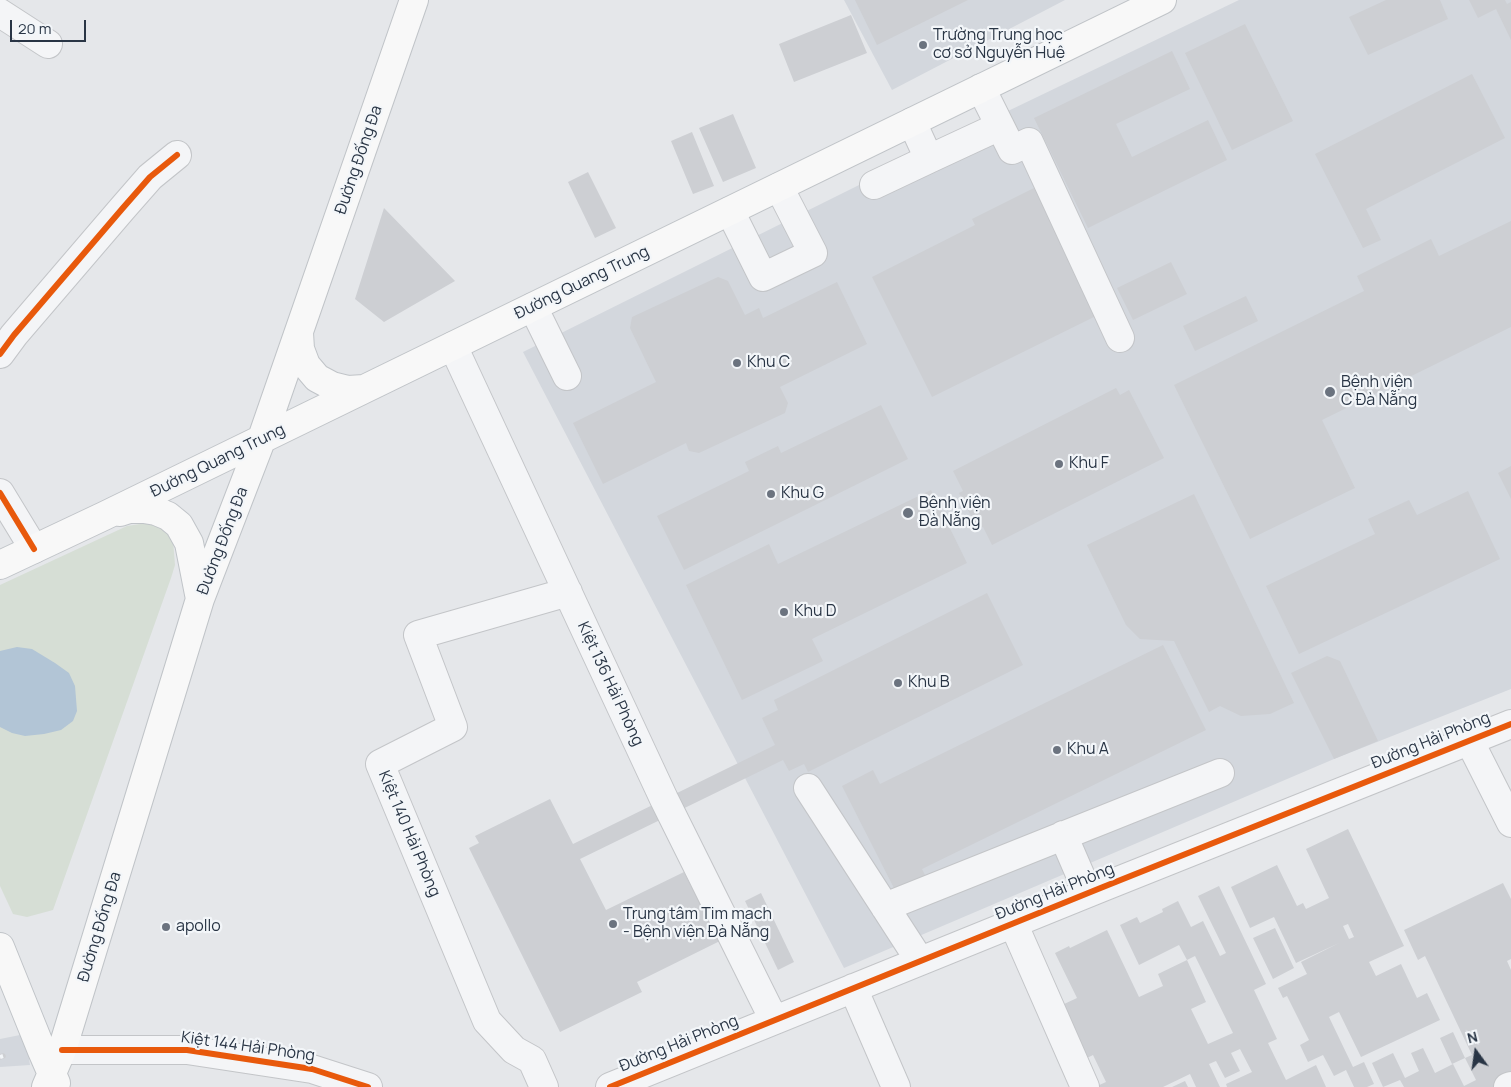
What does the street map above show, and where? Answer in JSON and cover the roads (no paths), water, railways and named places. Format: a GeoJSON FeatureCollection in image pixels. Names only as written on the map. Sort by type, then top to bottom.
{"type":"FeatureCollection","features":[{"type":"Feature","properties":{"kind":"main road","name":"Đường Đống Đa"},"geometry":{"type":"LineString","coordinates":[[52,1083],[200,599],[262,438],[414,0]]}},
{"type":"Feature","properties":{"kind":"main road","name":"Đường Quang Trung"},"geometry":{"type":"LineString","coordinates":[[0,564],[104,516],[1162,0]]}},
{"type":"Feature","properties":{"kind":"main road"},"geometry":{"type":"LineString","coordinates":[[299,333],[300,349],[306,365],[317,378],[332,386],[348,390],[364,389]]}},
{"type":"Feature","properties":{"kind":"main road"},"geometry":{"type":"LineString","coordinates":[[104,516],[129,509],[144,509],[168,516],[179,525],[189,543],[200,599]]}},
{"type":"Feature","properties":{"kind":"main road"},"geometry":{"type":"LineString","coordinates":[[0,947],[52,1083]]}},
{"type":"Feature","properties":{"kind":"street"},"geometry":{"type":"LineString","coordinates":[[0,12],[48,44]]}},
{"type":"Feature","properties":{"kind":"street"},"geometry":{"type":"LineString","coordinates":[[981,88],[1012,150],[1029,142],[1120,338]]}},
{"type":"Feature","properties":{"kind":"street"},"geometry":{"type":"LineString","coordinates":[[912,122],[929,159]]}},
{"type":"Feature","properties":{"kind":"street"},"geometry":{"type":"LineString","coordinates":[[874,185],[1000,126]]}},
{"type":"Feature","properties":{"kind":"street"},"geometry":{"type":"LineString","coordinates":[[0,354],[14,335],[122,209],[150,178],[177,155]]}},
{"type":"Feature","properties":{"kind":"street"},"geometry":{"type":"LineString","coordinates":[[730,211],[764,277],[813,253],[779,187]]}},
{"type":"Feature","properties":{"kind":"street"},"geometry":{"type":"LineString","coordinates":[[533,307],[567,376]]}},
{"type":"Feature","properties":{"kind":"street","name":"Kiệt 136 Hải Phòng"},"geometry":{"type":"LineString","coordinates":[[453,346],[664,799],[774,1020]]}},
{"type":"Feature","properties":{"kind":"street"},"geometry":{"type":"LineString","coordinates":[[0,493],[34,548]]}},
{"type":"Feature","properties":{"kind":"street","name":"Kiệt 140 Hải Phòng"},"geometry":{"type":"LineString","coordinates":[[544,1087],[532,1060],[514,1050],[487,1020],[380,764],[453,727],[418,635],[568,592]]}},
{"type":"Feature","properties":{"kind":"street","name":"Đường Hải Phòng"},"geometry":{"type":"LineString","coordinates":[[610,1087],[1013,923],[1511,724]]}},
{"type":"Feature","properties":{"kind":"street"},"geometry":{"type":"LineString","coordinates":[[1469,740],[1511,823]]}},
{"type":"Feature","properties":{"kind":"street"},"geometry":{"type":"LineString","coordinates":[[885,907],[1220,772]]}},
{"type":"Feature","properties":{"kind":"street"},"geometry":{"type":"LineString","coordinates":[[808,788],[920,961]]}},
{"type":"Feature","properties":{"kind":"street"},"geometry":{"type":"LineString","coordinates":[[1064,835],[1088,893]]}},
{"type":"Feature","properties":{"kind":"street","name":"Đường Hải Phòng"},"geometry":{"type":"LineString","coordinates":[[1013,923],[1085,1087]]}},
{"type":"Feature","properties":{"kind":"street"},"geometry":{"type":"LineString","coordinates":[[853,988],[896,1087]]}},
{"type":"Feature","properties":{"kind":"street","name":"Kiệt 144 Hải Phòng"},"geometry":{"type":"LineString","coordinates":[[62,1050],[187,1050],[312,1069],[368,1087]]}},
{"type":"Feature","properties":{"kind":"water"},"geometry":{"type":"Polygon","coordinates":[[[17,647],[32,649],[69,673],[75,686],[77,711],[73,721],[61,730],[25,736],[12,733],[0,727],[0,651],[17,647]]]}},
{"type":"Feature","properties":{"kind":"place","name":"Trường Trung học cơ sở Nguyễn Huệ"},"geometry":{"type":"Point","coordinates":[923,45]}},
{"type":"Feature","properties":{"kind":"place","name":"Khu C"},"geometry":{"type":"Point","coordinates":[737,363]}},
{"type":"Feature","properties":{"kind":"place","name":"Bệnh viện C Đà Nẵng"},"geometry":{"type":"Point","coordinates":[1330,392]}},
{"type":"Feature","properties":{"kind":"place","name":"Khu F"},"geometry":{"type":"Point","coordinates":[1059,464]}},
{"type":"Feature","properties":{"kind":"place","name":"Khu G"},"geometry":{"type":"Point","coordinates":[771,494]}},
{"type":"Feature","properties":{"kind":"place","name":"Bệnh viện Đà Nẵng"},"geometry":{"type":"Point","coordinates":[908,513]}},
{"type":"Feature","properties":{"kind":"place","name":"Khu D"},"geometry":{"type":"Point","coordinates":[784,612]}},
{"type":"Feature","properties":{"kind":"place","name":"Khu B"},"geometry":{"type":"Point","coordinates":[898,683]}},
{"type":"Feature","properties":{"kind":"place","name":"Khu A"},"geometry":{"type":"Point","coordinates":[1057,750]}},
{"type":"Feature","properties":{"kind":"place","name":"Trung tâm Tim mạch - Bệnh viện Đà Nẵng"},"geometry":{"type":"Point","coordinates":[613,924]}},
{"type":"Feature","properties":{"kind":"place","name":"apollo"},"geometry":{"type":"Point","coordinates":[166,927]}}]}
